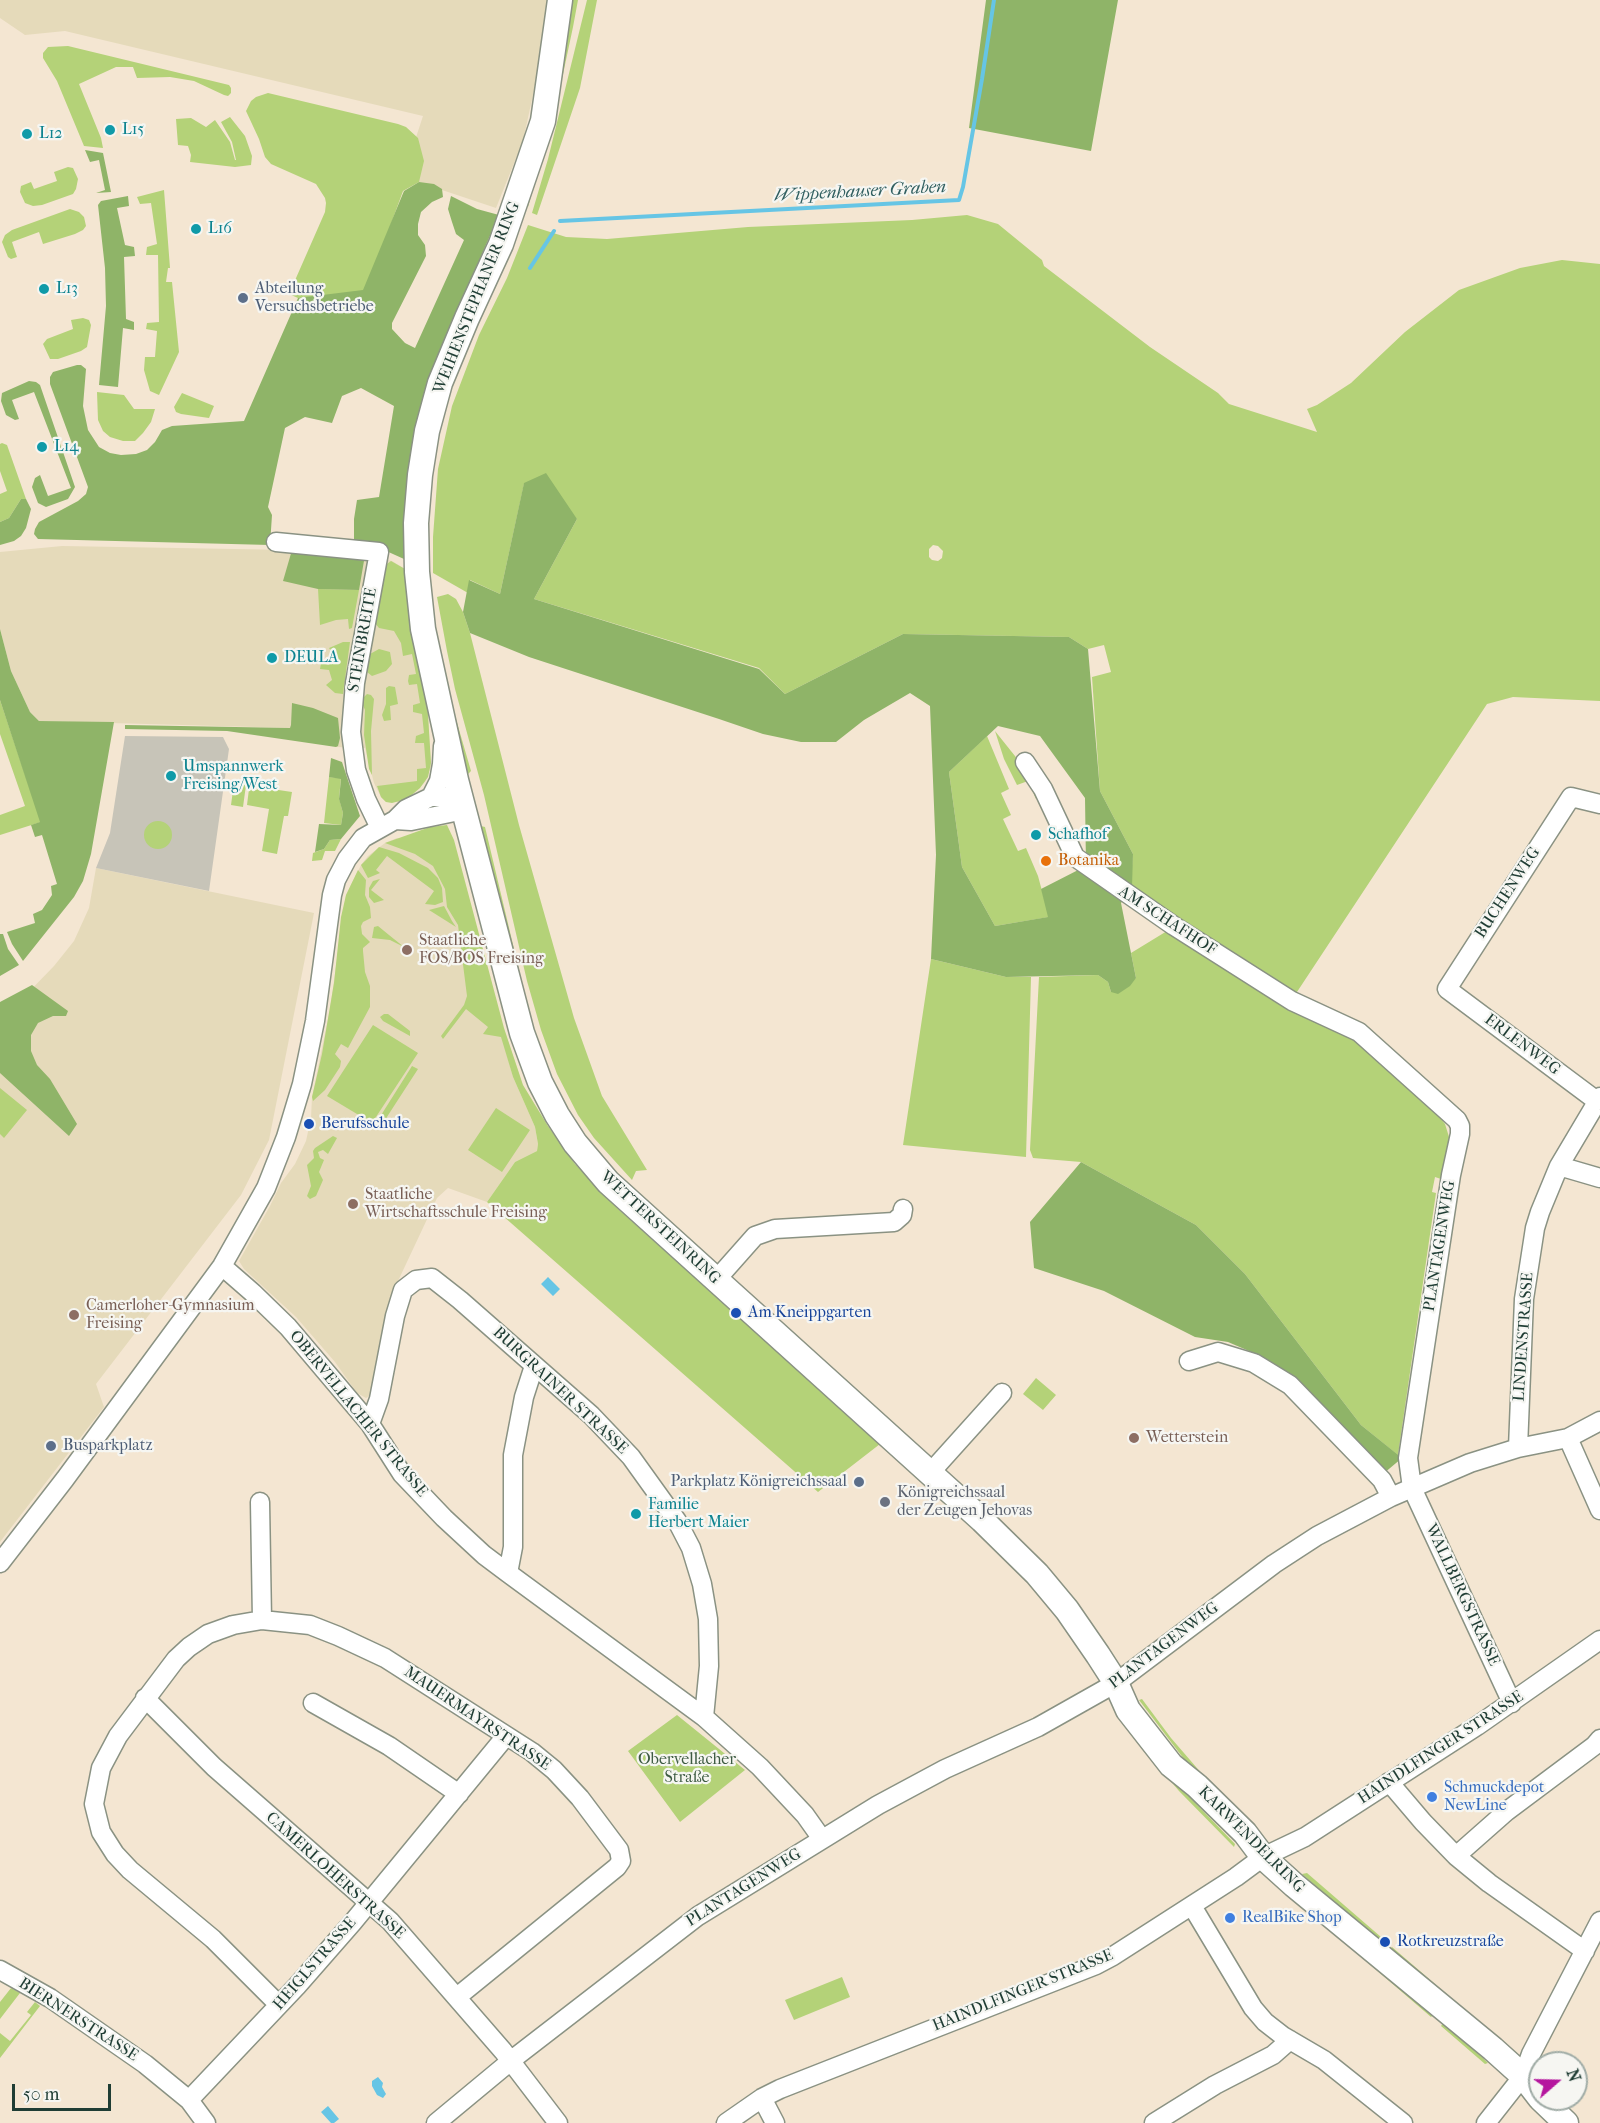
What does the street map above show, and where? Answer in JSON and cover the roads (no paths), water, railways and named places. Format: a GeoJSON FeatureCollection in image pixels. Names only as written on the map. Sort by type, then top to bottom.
{"type":"FeatureCollection","features":[{"type":"Feature","properties":{"kind":"main road","name":"WEIHENSTEPHANER RING"},"geometry":{"type":"LineString","coordinates":[[462,803],[423,629],[417,572],[416,516],[423,457],[440,383],[501,244],[543,121],[560,0]]}},
{"type":"Feature","properties":{"kind":"main road","name":"WETTERSTEINRING"},"geometry":{"type":"LineString","coordinates":[[462,803],[522,1033],[540,1082],[574,1143],[608,1182],[1012,1548],[1067,1610],[1116,1683]]}},
{"type":"Feature","properties":{"kind":"main road","name":"KARWENDELRING"},"geometry":{"type":"LineString","coordinates":[[1116,1683],[1128,1710],[1171,1765],[1197,1786],[1245,1833],[1263,1857],[1493,2049],[1528,2082]]}},
{"type":"Feature","properties":{"kind":"main road","name":"KARWENDELRING"},"geometry":{"type":"LineString","coordinates":[[1554,2111],[1566,2123]]}},
{"type":"Feature","properties":{"kind":"street","name":"STEINBREITE"},"geometry":{"type":"LineString","coordinates":[[276,542],[379,552],[355,683],[351,732],[356,770],[366,799],[387,824]]}},
{"type":"Feature","properties":{"kind":"street"},"geometry":{"type":"LineString","coordinates":[[431,797],[439,781],[442,764],[443,720]]}},
{"type":"Feature","properties":{"kind":"street","name":"AM SCHAFHOF"},"geometry":{"type":"LineString","coordinates":[[1025,762],[1043,789],[1075,857],[1174,926],[1292,1001]]}},
{"type":"Feature","properties":{"kind":"street"},"geometry":{"type":"LineString","coordinates":[[0,1563],[222,1266],[266,1188],[295,1111],[315,1021],[332,894],[336,880],[347,859],[358,843],[406,809],[431,797],[462,803]]}},
{"type":"Feature","properties":{"kind":"street","name":"BUCHENWEG"},"geometry":{"type":"LineString","coordinates":[[1447,989],[1571,797],[1600,804]]}},
{"type":"Feature","properties":{"kind":"street"},"geometry":{"type":"LineString","coordinates":[[387,824],[411,821],[462,803]]}},
{"type":"Feature","properties":{"kind":"street","name":"ERLENWEG"},"geometry":{"type":"LineString","coordinates":[[1447,989],[1599,1099]]}},
{"type":"Feature","properties":{"kind":"street","name":"PLANTAGENWEG"},"geometry":{"type":"LineString","coordinates":[[436,2123],[510,2061],[698,1916],[878,1805],[936,1774],[1038,1727],[1116,1683],[1274,1564],[1317,1536],[1412,1488],[1408,1458],[1460,1126],[1447,1109],[1359,1032],[1292,1001]]}},
{"type":"Feature","properties":{"kind":"street","name":"LINDENSTRASSE"},"geometry":{"type":"LineString","coordinates":[[1518,1448],[1524,1299],[1540,1212],[1559,1166],[1599,1099]]}},
{"type":"Feature","properties":{"kind":"street"},"geometry":{"type":"LineString","coordinates":[[1559,1166],[1600,1178]]}},
{"type":"Feature","properties":{"kind":"street"},"geometry":{"type":"LineString","coordinates":[[716,1280],[755,1236],[775,1230],[894,1222],[902,1215],[903,1209]]}},
{"type":"Feature","properties":{"kind":"street","name":"OBERVELLACHER STRASSE"},"geometry":{"type":"LineString","coordinates":[[222,1266],[288,1327],[370,1424],[402,1474],[444,1518],[484,1555],[704,1717],[760,1767],[805,1815],[822,1839]]}},
{"type":"Feature","properties":{"kind":"street","name":"BURGRAINER STRASSE"},"geometry":{"type":"LineString","coordinates":[[370,1424],[379,1399],[395,1316],[403,1290],[416,1280],[432,1278],[448,1288],[591,1415],[631,1456],[677,1521],[691,1548],[702,1584],[709,1639],[704,1717]]}},
{"type":"Feature","properties":{"kind":"street"},"geometry":{"type":"LineString","coordinates":[[1189,1361],[1218,1352],[1254,1363],[1290,1385],[1382,1480],[1391,1497]]}},
{"type":"Feature","properties":{"kind":"street"},"geometry":{"type":"LineString","coordinates":[[508,1573],[513,1547],[513,1455],[524,1397],[534,1366]]}},
{"type":"Feature","properties":{"kind":"street"},"geometry":{"type":"LineString","coordinates":[[930,1473],[1002,1393]]}},
{"type":"Feature","properties":{"kind":"street"},"geometry":{"type":"LineString","coordinates":[[1412,1488],[1470,1463],[1518,1448],[1568,1438],[1600,1421]]}},
{"type":"Feature","properties":{"kind":"street"},"geometry":{"type":"LineString","coordinates":[[1568,1438],[1600,1510]]}},
{"type":"Feature","properties":{"kind":"street","name":"WALLBERGSTRASSE"},"geometry":{"type":"LineString","coordinates":[[1412,1488],[1512,1703]]}},
{"type":"Feature","properties":{"kind":"street"},"geometry":{"type":"LineString","coordinates":[[260,1502],[262,1620]]}},
{"type":"Feature","properties":{"kind":"street","name":"MAUERMAYRSTRASSE"},"geometry":{"type":"LineString","coordinates":[[279,2005],[213,1939],[130,1870],[115,1854],[101,1832],[94,1804],[101,1768],[118,1736],[172,1664],[198,1640],[222,1628],[262,1620],[310,1625],[385,1658],[532,1752],[568,1785],[619,1850],[621,1861],[617,1867],[457,1997]]}},
{"type":"Feature","properties":{"kind":"street","name":"HAINDLFINGER STRASSE"},"geometry":{"type":"LineString","coordinates":[[726,2123],[762,2098],[793,2084],[1096,1965],[1192,1906],[1263,1857],[1305,1837],[1512,1703],[1600,1640]]}},
{"type":"Feature","properties":{"kind":"street","name":"CAMERLOHERSTRASSE"},"geometry":{"type":"LineString","coordinates":[[145,1698],[222,1775],[390,1921],[457,1997],[558,2123]]}},
{"type":"Feature","properties":{"kind":"street"},"geometry":{"type":"LineString","coordinates":[[313,1703],[388,1746],[459,1794]]}},
{"type":"Feature","properties":{"kind":"street","name":"HEIGLSTRASSE"},"geometry":{"type":"LineString","coordinates":[[189,2100],[260,2028],[297,1986],[506,1736]]}},
{"type":"Feature","properties":{"kind":"street"},"geometry":{"type":"LineString","coordinates":[[1456,1856],[1508,1811],[1594,1746],[1600,1739]]}},
{"type":"Feature","properties":{"kind":"street"},"geometry":{"type":"LineString","coordinates":[[1389,1782],[1456,1856],[1489,1883],[1585,1951]]}},
{"type":"Feature","properties":{"kind":"street"},"geometry":{"type":"LineString","coordinates":[[1192,1906],[1253,2008],[1270,2026],[1324,2060],[1403,2123]]}},
{"type":"Feature","properties":{"kind":"street"},"geometry":{"type":"LineString","coordinates":[[1486,2123],[1523,2076],[1531,2054],[1600,1921]]}},
{"type":"Feature","properties":{"kind":"street","name":"BIERNERSTRASSE"},"geometry":{"type":"LineString","coordinates":[[0,1970],[50,1998],[146,2064],[189,2100],[206,2123]]}},
{"type":"Feature","properties":{"kind":"street"},"geometry":{"type":"LineString","coordinates":[[1154,2123],[1215,2085],[1273,2055],[1290,2040]]}},
{"type":"Feature","properties":{"kind":"street"},"geometry":{"type":"LineString","coordinates":[[762,2098],[775,2123]]}},
{"type":"Feature","properties":{"kind":"water"},"geometry":{"type":"Polygon","coordinates":[[[548,1277],[560,1289],[553,1296],[541,1284],[548,1277]]]}},
{"type":"Feature","properties":{"kind":"water"},"geometry":{"type":"Polygon","coordinates":[[[378,2077],[383,2083],[382,2087],[386,2094],[383,2098],[377,2095],[372,2086],[372,2081],[378,2077]]]}},
{"type":"Feature","properties":{"kind":"water"},"geometry":{"type":"Polygon","coordinates":[[[328,2106],[339,2119],[334,2123],[331,2123],[321,2112],[328,2106]]]}},
{"type":"Feature","properties":{"kind":"waterway","name":"Wippenhauser Graben"},"geometry":{"type":"LineString","coordinates":[[560,221],[959,200],[994,0]]}},
{"type":"Feature","properties":{"kind":"waterway","name":"Wippenhauser Graben"},"geometry":{"type":"LineString","coordinates":[[530,268],[554,231]]}},
{"type":"Feature","properties":{"kind":"place","name":"L15"},"geometry":{"type":"Point","coordinates":[110,130]}},
{"type":"Feature","properties":{"kind":"place","name":"L12"},"geometry":{"type":"Point","coordinates":[27,134]}},
{"type":"Feature","properties":{"kind":"place","name":"L16"},"geometry":{"type":"Point","coordinates":[196,229]}},
{"type":"Feature","properties":{"kind":"place","name":"L13"},"geometry":{"type":"Point","coordinates":[44,289]}},
{"type":"Feature","properties":{"kind":"place","name":"Abteilung Versuchsbetriebe"},"geometry":{"type":"Point","coordinates":[243,298]}},
{"type":"Feature","properties":{"kind":"place","name":"L14"},"geometry":{"type":"Point","coordinates":[42,447]}},
{"type":"Feature","properties":{"kind":"place","name":"DEULA"},"geometry":{"type":"Point","coordinates":[272,658]}},
{"type":"Feature","properties":{"kind":"place","name":"Umspannwerk Freising/West"},"geometry":{"type":"Point","coordinates":[171,776]}},
{"type":"Feature","properties":{"kind":"place","name":"Schafhof"},"geometry":{"type":"Point","coordinates":[1036,835]}},
{"type":"Feature","properties":{"kind":"place","name":"Botanika"},"geometry":{"type":"Point","coordinates":[1046,861]}},
{"type":"Feature","properties":{"kind":"place","name":"Staatliche FOS/BOS Freising"},"geometry":{"type":"Point","coordinates":[407,950]}},
{"type":"Feature","properties":{"kind":"place","name":"Berufsschule"},"geometry":{"type":"Point","coordinates":[309,1124]}},
{"type":"Feature","properties":{"kind":"place","name":"Staatliche Wirtschaftsschule Freising"},"geometry":{"type":"Point","coordinates":[353,1204]}},
{"type":"Feature","properties":{"kind":"place","name":"Am Kneippgarten"},"geometry":{"type":"Point","coordinates":[736,1313]}},
{"type":"Feature","properties":{"kind":"place","name":"Camerloher-Gymnasium Freising"},"geometry":{"type":"Point","coordinates":[74,1315]}},
{"type":"Feature","properties":{"kind":"place","name":"Wetterstein"},"geometry":{"type":"Point","coordinates":[1134,1438]}},
{"type":"Feature","properties":{"kind":"place","name":"Busparkplatz"},"geometry":{"type":"Point","coordinates":[51,1446]}},
{"type":"Feature","properties":{"kind":"place","name":"Parkplatz Königreichssaal"},"geometry":{"type":"Point","coordinates":[859,1482]}},
{"type":"Feature","properties":{"kind":"place","name":"Königreichssaal der Zeugen Jehovas"},"geometry":{"type":"Point","coordinates":[885,1502]}},
{"type":"Feature","properties":{"kind":"place","name":"Familie Herbert Maier"},"geometry":{"type":"Point","coordinates":[636,1514]}},
{"type":"Feature","properties":{"kind":"place","name":"Schmuckdepot NewLine"},"geometry":{"type":"Point","coordinates":[1432,1797]}},
{"type":"Feature","properties":{"kind":"place","name":"RealBike Shop"},"geometry":{"type":"Point","coordinates":[1230,1918]}},
{"type":"Feature","properties":{"kind":"place","name":"Rotkreuzstraße"},"geometry":{"type":"Point","coordinates":[1385,1942]}},
{"type":"Feature","properties":{"kind":"park label","name":"Obervellacher Straße"},"geometry":{"type":"Point","coordinates":[687,1769]}}]}
